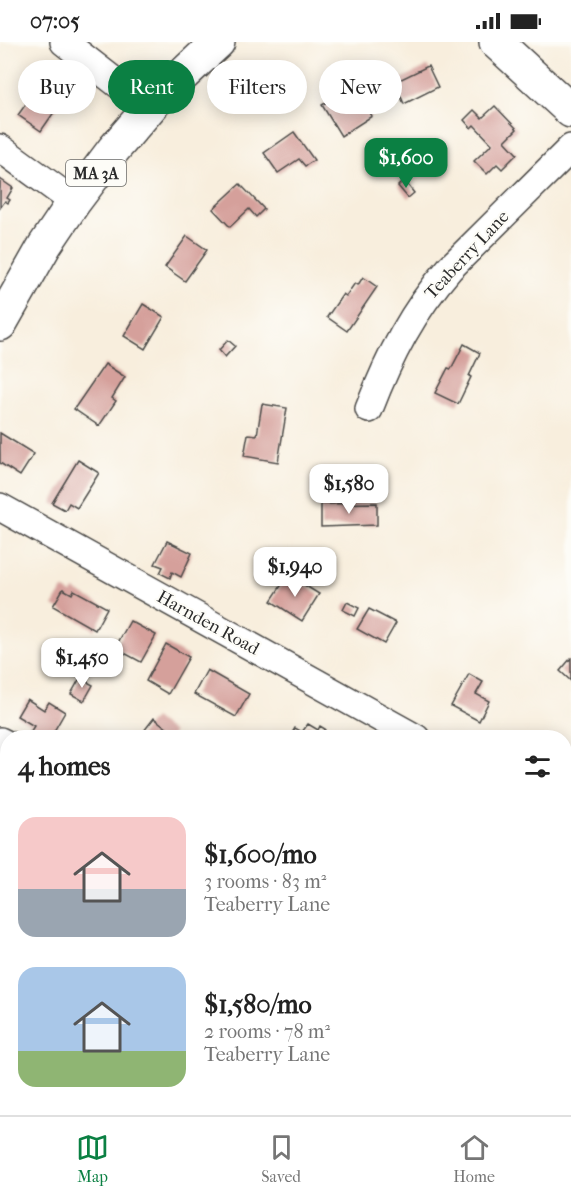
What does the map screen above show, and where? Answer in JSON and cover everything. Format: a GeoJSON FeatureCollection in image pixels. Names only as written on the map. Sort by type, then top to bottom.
{"type":"FeatureCollection","features":[{"type":"Feature","properties":{"kind":"main road"},"geometry":{"type":"LineString","coordinates":[[496,42],[571,111]]}},
{"type":"Feature","properties":{"kind":"main road","name":"MA 3A"},"geometry":{"type":"LineString","coordinates":[[192,60],[204,47]]}},
{"type":"Feature","properties":{"kind":"main road","name":"MA 3A"},"geometry":{"type":"LineString","coordinates":[[0,324],[45,244],[114,148],[144,114]]}},
{"type":"Feature","properties":{"kind":"street"},"geometry":{"type":"LineString","coordinates":[[64,42],[108,76]]}},
{"type":"Feature","properties":{"kind":"street"},"geometry":{"type":"LineString","coordinates":[[0,148],[74,202]]}},
{"type":"Feature","properties":{"kind":"street","name":"Teaberry Lane"},"geometry":{"type":"LineString","coordinates":[[369,409],[382,373],[396,346],[433,288],[450,268],[571,148]]}},
{"type":"Feature","properties":{"kind":"street","name":"Harnden Road"},"geometry":{"type":"LineString","coordinates":[[0,507],[402,730]]}},
{"type":"Feature","properties":{"kind":"building"},"geometry":{"type":"Polygon","coordinates":[[[428,66],[438,87],[404,104],[402,79],[428,66]]]}},
{"type":"Feature","properties":{"kind":"building"},"geometry":{"type":"Polygon","coordinates":[[[495,106],[517,129],[505,141],[517,154],[502,169],[497,164],[487,174],[474,161],[492,144],[474,125],[471,128],[464,120],[474,110],[482,118],[495,106]]]}},
{"type":"Feature","properties":{"kind":"building"},"geometry":{"type":"Polygon","coordinates":[[[19,114],[53,114],[41,131],[19,114]]]}},
{"type":"Feature","properties":{"kind":"building"},"geometry":{"type":"Polygon","coordinates":[[[328,114],[371,114],[372,116],[341,136],[328,114]]]}},
{"type":"Feature","properties":{"kind":"building"},"geometry":{"type":"Polygon","coordinates":[[[294,132],[314,160],[305,166],[299,159],[278,173],[264,153],[294,132]]]}},
{"type":"Feature","properties":{"kind":"building"},"geometry":{"type":"Polygon","coordinates":[[[0,179],[13,188],[7,198],[10,200],[8,203],[5,201],[0,208],[0,179]]]}},
{"type":"Feature","properties":{"kind":"building"},"geometry":{"type":"Polygon","coordinates":[[[404,180],[414,193],[408,198],[398,186],[404,180]]]}},
{"type":"Feature","properties":{"kind":"building"},"geometry":{"type":"Polygon","coordinates":[[[240,184],[264,209],[256,217],[249,209],[230,227],[213,209],[240,184]]]}},
{"type":"Feature","properties":{"kind":"building"},"geometry":{"type":"Polygon","coordinates":[[[187,236],[207,250],[185,281],[165,267],[187,236]]]}},
{"type":"Feature","properties":{"kind":"building"},"geometry":{"type":"Polygon","coordinates":[[[363,277],[377,287],[347,331],[327,317],[343,294],[346,296],[355,283],[358,285],[363,277]]]}},
{"type":"Feature","properties":{"kind":"building"},"geometry":{"type":"Polygon","coordinates":[[[143,304],[164,317],[145,349],[124,336],[143,304]]]}},
{"type":"Feature","properties":{"kind":"building"},"geometry":{"type":"Polygon","coordinates":[[[228,340],[235,346],[225,357],[219,350],[228,340]]]}},
{"type":"Feature","properties":{"kind":"building"},"geometry":{"type":"Polygon","coordinates":[[[464,344],[480,353],[458,404],[435,393],[464,344]]]}},
{"type":"Feature","properties":{"kind":"building"},"geometry":{"type":"Polygon","coordinates":[[[105,364],[125,377],[112,398],[116,401],[99,426],[74,409],[105,364]]]}},
{"type":"Feature","properties":{"kind":"building"},"geometry":{"type":"Polygon","coordinates":[[[262,404],[287,408],[278,462],[244,456],[248,434],[257,435],[262,404]]]}},
{"type":"Feature","properties":{"kind":"building"},"geometry":{"type":"Polygon","coordinates":[[[0,433],[34,454],[20,476],[0,463],[0,433]]]}},
{"type":"Feature","properties":{"kind":"building"},"geometry":{"type":"Polygon","coordinates":[[[78,460],[99,473],[77,508],[69,503],[65,510],[52,503],[78,460]]]}},
{"type":"Feature","properties":{"kind":"building"},"geometry":{"type":"Polygon","coordinates":[[[377,503],[377,525],[321,527],[321,504],[377,503]]]}},
{"type":"Feature","properties":{"kind":"building"},"geometry":{"type":"Polygon","coordinates":[[[167,541],[192,553],[181,577],[172,572],[170,578],[160,573],[163,567],[155,564],[167,541]]]}},
{"type":"Feature","properties":{"kind":"building"},"geometry":{"type":"Polygon","coordinates":[[[288,575],[319,594],[302,621],[271,601],[288,575]]]}},
{"type":"Feature","properties":{"kind":"building"},"geometry":{"type":"Polygon","coordinates":[[[63,589],[72,594],[74,590],[107,608],[95,630],[53,606],[63,589]]]}},
{"type":"Feature","properties":{"kind":"building"},"geometry":{"type":"Polygon","coordinates":[[[347,602],[359,608],[355,616],[343,610],[347,602]]]}},
{"type":"Feature","properties":{"kind":"building"},"geometry":{"type":"Polygon","coordinates":[[[369,609],[396,623],[384,644],[357,629],[369,609]]]}},
{"type":"Feature","properties":{"kind":"building"},"geometry":{"type":"Polygon","coordinates":[[[130,621],[156,635],[141,662],[115,648],[130,621]]]}},
{"type":"Feature","properties":{"kind":"building"},"geometry":{"type":"Polygon","coordinates":[[[166,644],[189,657],[168,694],[146,681],[166,644]]]}},
{"type":"Feature","properties":{"kind":"building"},"geometry":{"type":"Polygon","coordinates":[[[571,658],[571,681],[560,671],[571,658]]]}},
{"type":"Feature","properties":{"kind":"building"},"geometry":{"type":"Polygon","coordinates":[[[207,670],[249,694],[236,717],[194,694],[207,670]]]}},
{"type":"Feature","properties":{"kind":"building"},"geometry":{"type":"Polygon","coordinates":[[[469,674],[483,682],[476,694],[489,701],[479,721],[451,706],[469,674]]]}},
{"type":"Feature","properties":{"kind":"building"},"geometry":{"type":"Polygon","coordinates":[[[80,678],[93,685],[84,701],[71,694],[80,678]]]}},
{"type":"Feature","properties":{"kind":"building"},"geometry":{"type":"Polygon","coordinates":[[[27,699],[44,710],[49,702],[65,712],[55,730],[32,730],[34,726],[17,716],[27,699]]]}},
{"type":"Feature","properties":{"kind":"building"},"geometry":{"type":"Polygon","coordinates":[[[154,718],[169,730],[145,730],[154,718]]]}},
{"type":"Feature","properties":{"kind":"building"},"geometry":{"type":"Polygon","coordinates":[[[308,724],[318,730],[304,730],[308,724]]]}}]}
